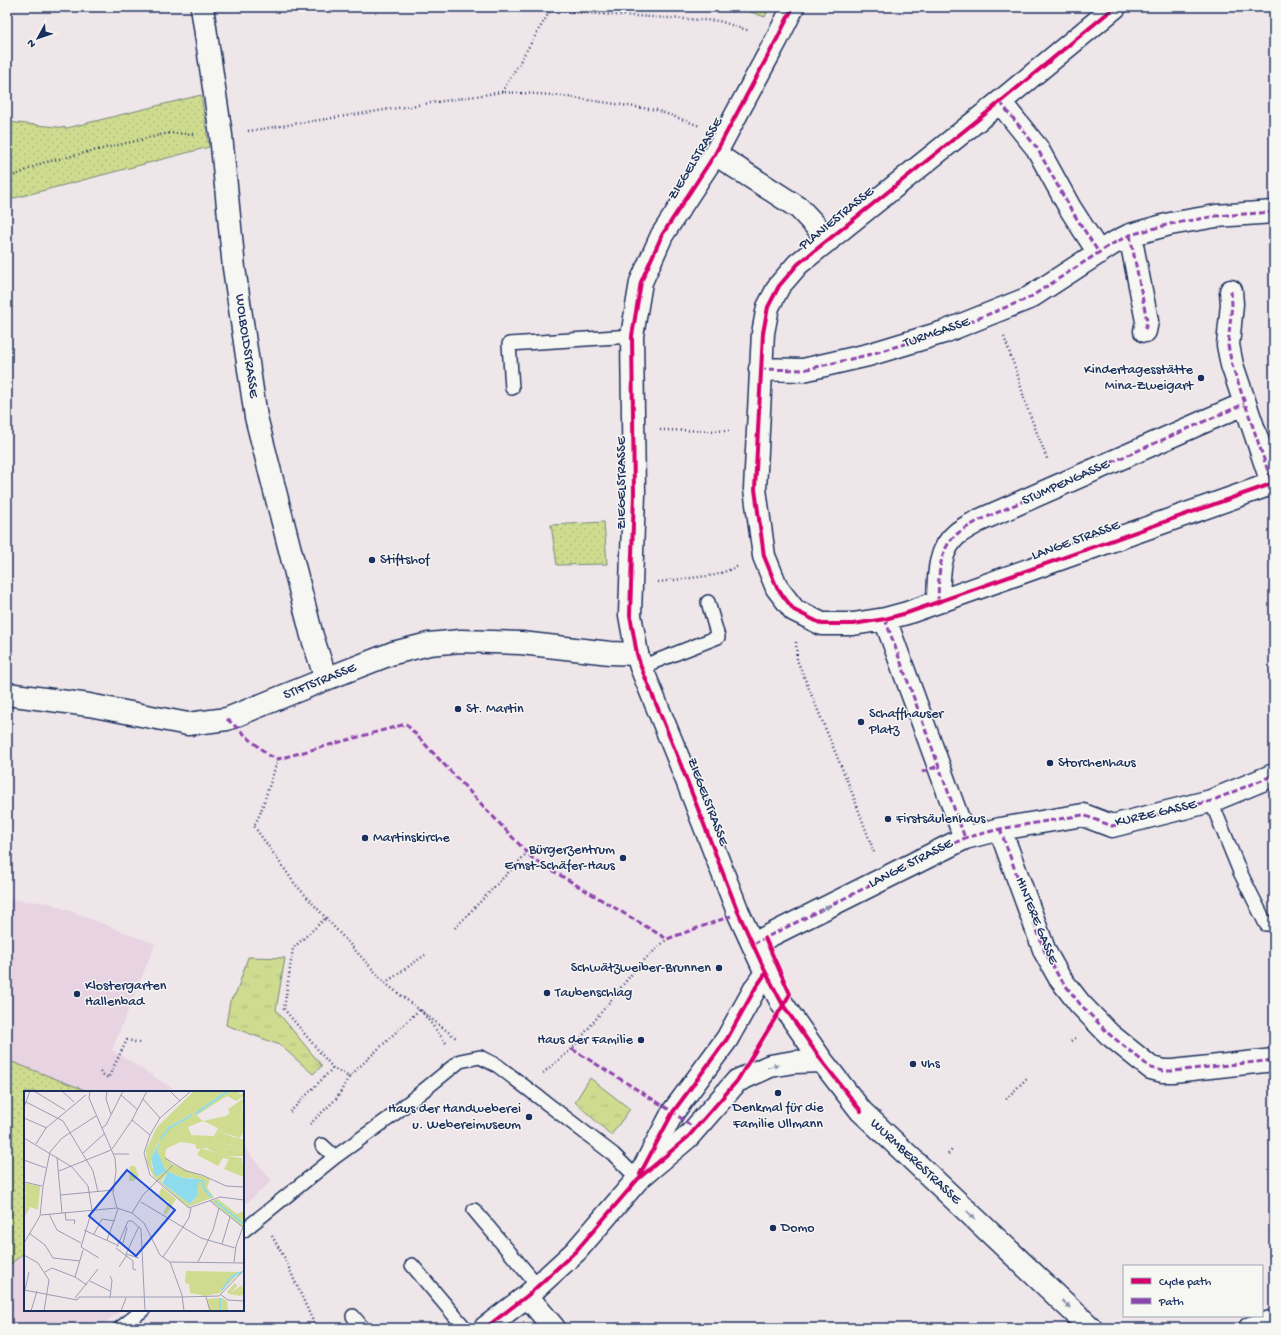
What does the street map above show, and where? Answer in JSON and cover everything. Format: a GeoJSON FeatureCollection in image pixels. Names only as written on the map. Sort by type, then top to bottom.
{"type":"FeatureCollection","features":[{"type":"Feature","properties":{"kind":"street","name":"WOLBOLDSTRASSE"},"geometry":{"type":"LineString","coordinates":[[202,7],[221,135],[234,268],[256,417],[310,629],[326,679]]}},
{"type":"Feature","properties":{"kind":"street","name":"ZIEGELSTRASSE"},"geometry":{"type":"LineString","coordinates":[[766,973],[738,912],[639,660],[630,615],[634,494],[632,336],[641,282],[662,235],[715,154],[793,7]]}},
{"type":"Feature","properties":{"kind":"street","name":"PLANIESTRASSE"},"geometry":{"type":"LineString","coordinates":[[885,619],[853,624],[822,624],[794,610],[777,588],[764,556],[755,488],[760,369],[763,333],[768,307],[779,286],[798,264],[1000,102],[1115,7]]}},
{"type":"Feature","properties":{"kind":"street"},"geometry":{"type":"LineString","coordinates":[[1000,102],[1037,148],[1070,208],[1098,253]]}},
{"type":"Feature","properties":{"kind":"street","name":"PLANIESTRASSE"},"geometry":{"type":"LineString","coordinates":[[715,154],[799,208],[829,240]]}},
{"type":"Feature","properties":{"kind":"street","name":"TURMGASSE"},"geometry":{"type":"LineString","coordinates":[[760,369],[803,370],[834,364],[938,334],[1030,298],[1112,244],[1130,235],[1170,224],[1216,216],[1274,212]]}},
{"type":"Feature","properties":{"kind":"street"},"geometry":{"type":"LineString","coordinates":[[1130,235],[1147,321],[1145,331]]}},
{"type":"Feature","properties":{"kind":"street"},"geometry":{"type":"LineString","coordinates":[[1231,291],[1232,304],[1228,345],[1232,365],[1244,404],[1273,483]]}},
{"type":"Feature","properties":{"kind":"street","name":"STUMPENGASSE"},"geometry":{"type":"LineString","coordinates":[[938,602],[939,574],[944,551],[956,535],[978,521],[1244,404]]}},
{"type":"Feature","properties":{"kind":"street","name":"LANGE STRASSE"},"geometry":{"type":"LineString","coordinates":[[753,944],[965,838],[885,619],[938,602],[1273,483]]}},
{"type":"Feature","properties":{"kind":"street","name":"STIFTSTRASSE"},"geometry":{"type":"LineString","coordinates":[[7,694],[89,705],[188,724],[227,719],[393,653],[429,644],[461,641],[521,643],[610,653],[639,660]]}},
{"type":"Feature","properties":{"kind":"street","name":"KURZE GASSE"},"geometry":{"type":"LineString","coordinates":[[965,838],[1000,829],[1083,815],[1112,826],[1210,801],[1274,775]]}},
{"type":"Feature","properties":{"kind":"street","name":"HINTERE GASSE"},"geometry":{"type":"LineString","coordinates":[[1000,829],[1045,952],[1059,977],[1080,1004],[1109,1034],[1151,1068],[1163,1071],[1274,1060]]}},
{"type":"Feature","properties":{"kind":"street"},"geometry":{"type":"LineString","coordinates":[[638,1179],[673,1112],[727,1039],[756,987],[766,973]]}},
{"type":"Feature","properties":{"kind":"street","name":"WURMBERGSTRASSE"},"geometry":{"type":"LineString","coordinates":[[766,973],[783,1005],[822,1061],[861,1111],[1091,1328]]}},
{"type":"Feature","properties":{"kind":"street"},"geometry":{"type":"LineString","coordinates":[[485,1328],[532,1291],[576,1251],[638,1179],[688,1137],[737,1081],[770,1066],[794,1062],[822,1061]]}},
{"type":"Feature","properties":{"kind":"street"},"geometry":{"type":"LineString","coordinates":[[532,1291],[554,1328]]}},
{"type":"Feature","properties":{"kind":"street"},"geometry":{"type":"LineString","coordinates":[[1250,1328],[1274,1321]]}},
{"type":"Feature","properties":{"kind":"lane"},"geometry":{"type":"LineString","coordinates":[[512,388],[509,344],[632,336]]}},
{"type":"Feature","properties":{"kind":"lane"},"geometry":{"type":"LineString","coordinates":[[639,660],[718,637],[708,602]]}},
{"type":"Feature","properties":{"kind":"lane"},"geometry":{"type":"LineString","coordinates":[[1210,801],[1240,872],[1266,924],[1274,922]]}},
{"type":"Feature","properties":{"kind":"lane"},"geometry":{"type":"LineString","coordinates":[[244,1230],[335,1157],[388,1119],[460,1061],[480,1057],[498,1066],[613,1154],[638,1179]]}},
{"type":"Feature","properties":{"kind":"lane"},"geometry":{"type":"LineString","coordinates":[[322,1144],[335,1157]]}},
{"type":"Feature","properties":{"kind":"lane"},"geometry":{"type":"LineString","coordinates":[[474,1210],[532,1291]]}},
{"type":"Feature","properties":{"kind":"lane"},"geometry":{"type":"LineString","coordinates":[[412,1265],[464,1328]]}},
{"type":"Feature","properties":{"kind":"lane"},"geometry":{"type":"LineString","coordinates":[[120,1328],[142,1311]]}},
{"type":"Feature","properties":{"kind":"lane"},"geometry":{"type":"LineString","coordinates":[[353,1316],[363,1328]]}},
{"type":"Feature","properties":{"kind":"path"},"geometry":{"type":"LineString","coordinates":[[502,92],[550,11],[719,22],[777,39]]}},
{"type":"Feature","properties":{"kind":"path"},"geometry":{"type":"LineString","coordinates":[[7,179],[42,163],[169,133],[221,135],[502,92],[555,95],[656,110],[725,135]]}},
{"type":"Feature","properties":{"kind":"path"},"geometry":{"type":"LineString","coordinates":[[995,312],[1018,373],[1026,405],[1058,486]]}},
{"type":"Feature","properties":{"kind":"path"},"geometry":{"type":"LineString","coordinates":[[658,430],[721,431]]}},
{"type":"Feature","properties":{"kind":"path"},"geometry":{"type":"LineString","coordinates":[[632,585],[716,574]]}},
{"type":"Feature","properties":{"kind":"path"},"geometry":{"type":"LineString","coordinates":[[794,610],[797,660],[853,795],[872,848]]}},
{"type":"Feature","properties":{"kind":"path"},"geometry":{"type":"LineString","coordinates":[[278,759],[260,814],[254,826],[295,884],[385,983],[480,1057]]}},
{"type":"Feature","properties":{"kind":"path"},"geometry":{"type":"LineString","coordinates":[[455,928],[527,853]]}},
{"type":"Feature","properties":{"kind":"path"},"geometry":{"type":"LineString","coordinates":[[326,917],[293,948],[284,1009],[333,1068],[349,1077]]}},
{"type":"Feature","properties":{"kind":"path"},"geometry":{"type":"LineString","coordinates":[[526,1087],[572,1049],[638,966],[667,939]]}},
{"type":"Feature","properties":{"kind":"path"},"geometry":{"type":"LineString","coordinates":[[385,983],[425,955]]}},
{"type":"Feature","properties":{"kind":"path"},"geometry":{"type":"LineString","coordinates":[[420,1009],[460,1061]]}},
{"type":"Feature","properties":{"kind":"path"},"geometry":{"type":"LineString","coordinates":[[306,1128],[337,1098],[349,1077],[420,1009]]}},
{"type":"Feature","properties":{"kind":"path"},"geometry":{"type":"LineString","coordinates":[[100,1072],[108,1078],[127,1040],[140,1043]]}},
{"type":"Feature","properties":{"kind":"path"},"geometry":{"type":"LineString","coordinates":[[290,1112],[333,1068]]}},
{"type":"Feature","properties":{"kind":"path"},"geometry":{"type":"LineString","coordinates":[[1006,1099],[1028,1077]]}},
{"type":"Feature","properties":{"kind":"path"},"geometry":{"type":"LineString","coordinates":[[262,1216],[284,1257],[316,1328]]}},
{"type":"Feature","properties":{"kind":"shaded area"},"geometry":{"type":"Polygon","coordinates":[[[7,899],[49,903],[155,944],[112,1050],[176,1091],[24,1091],[24,1311],[120,1311],[98,1328],[7,1328],[7,899]]]}},
{"type":"Feature","properties":{"kind":"shaded area"},"geometry":{"type":"Polygon","coordinates":[[[244,1147],[272,1181],[244,1205],[244,1147]]]}},
{"type":"Feature","properties":{"kind":"green space"},"geometry":{"type":"Polygon","coordinates":[[[736,7],[769,7],[765,17],[736,7]]]}},
{"type":"Feature","properties":{"kind":"green space"},"geometry":{"type":"Polygon","coordinates":[[[201,95],[209,147],[7,200],[7,122],[67,128],[201,95]]]}},
{"type":"Feature","properties":{"kind":"green space"},"geometry":{"type":"Polygon","coordinates":[[[604,522],[607,564],[557,565],[551,525],[604,522]]]}},
{"type":"Feature","properties":{"kind":"green space"},"geometry":{"type":"Polygon","coordinates":[[[248,957],[285,958],[276,1010],[322,1066],[313,1074],[280,1045],[226,1025],[230,1001],[237,991],[248,957]]]}},
{"type":"Feature","properties":{"kind":"green space"},"geometry":{"type":"Polygon","coordinates":[[[7,1060],[87,1091],[24,1091],[24,1253],[7,1267],[7,1060]]]}},
{"type":"Feature","properties":{"kind":"green space"},"geometry":{"type":"Polygon","coordinates":[[[590,1078],[630,1109],[611,1135],[575,1102],[590,1078]]]}},
{"type":"Feature","properties":{"kind":"marked path"},"geometry":{"type":"LineString","coordinates":[[1000,102],[1037,148],[1070,208],[1099,253]]}},
{"type":"Feature","properties":{"kind":"marked path"},"geometry":{"type":"LineString","coordinates":[[760,369],[803,370],[868,355],[944,332],[1029,298],[1112,244],[1130,235],[1170,224],[1216,216],[1274,212]]}},
{"type":"Feature","properties":{"kind":"marked path"},"geometry":{"type":"LineString","coordinates":[[1130,235],[1147,321],[1145,331]]}},
{"type":"Feature","properties":{"kind":"marked path"},"geometry":{"type":"LineString","coordinates":[[1231,291],[1232,304],[1228,345],[1232,365],[1272,483]]}},
{"type":"Feature","properties":{"kind":"marked path"},"geometry":{"type":"LineString","coordinates":[[938,602],[939,575],[942,557],[950,541],[962,530],[978,521],[1244,404]]}},
{"type":"Feature","properties":{"kind":"marked path"},"geometry":{"type":"LineString","coordinates":[[885,619],[965,838]]}},
{"type":"Feature","properties":{"kind":"marked path"},"geometry":{"type":"LineString","coordinates":[[227,719],[268,755],[278,759],[406,724],[533,859],[667,939],[731,916]]}},
{"type":"Feature","properties":{"kind":"marked path"},"geometry":{"type":"LineString","coordinates":[[922,772],[938,766]]}},
{"type":"Feature","properties":{"kind":"marked path"},"geometry":{"type":"LineString","coordinates":[[753,944],[965,838],[1000,829],[1083,815],[1112,826],[1211,801],[1274,775]]}},
{"type":"Feature","properties":{"kind":"marked path"},"geometry":{"type":"LineString","coordinates":[[1000,829],[1045,952],[1059,977],[1080,1004],[1109,1034],[1151,1068],[1163,1071],[1274,1060]]}},
{"type":"Feature","properties":{"kind":"marked path"},"geometry":{"type":"LineString","coordinates":[[572,1049],[673,1112],[695,1129]]}},
{"type":"Feature","properties":{"kind":"cycle path"},"geometry":{"type":"LineString","coordinates":[[793,7],[715,154],[662,235],[641,282],[632,336],[634,494],[630,615],[637,654],[641,667],[738,912],[766,973],[783,1005],[822,1061],[861,1111]]}},
{"type":"Feature","properties":{"kind":"cycle path"},"geometry":{"type":"LineString","coordinates":[[1115,7],[1000,102],[798,264],[779,286],[768,307],[763,333],[755,489],[764,556],[777,588],[794,610],[822,624],[853,624],[885,619],[907,613],[1274,483]]}},
{"type":"Feature","properties":{"kind":"cycle path"},"geometry":{"type":"LineString","coordinates":[[485,1328],[527,1296],[576,1251],[638,1179],[688,1137],[737,1081],[790,994],[765,938]]}},
{"type":"Feature","properties":{"kind":"cycle path"},"geometry":{"type":"LineString","coordinates":[[640,1174],[673,1112],[727,1039],[756,987],[766,973]]}},
{"type":"Feature","properties":{"kind":"place","name":"Kindertagesstätte Mina-Zweigart"},"geometry":{"type":"Point","coordinates":[1201,378]}},
{"type":"Feature","properties":{"kind":"place","name":"Stiftshof"},"geometry":{"type":"Point","coordinates":[372,560]}},
{"type":"Feature","properties":{"kind":"place","name":"St. Martin"},"geometry":{"type":"Point","coordinates":[458,709]}},
{"type":"Feature","properties":{"kind":"place","name":"Schaffhauser Platz"},"geometry":{"type":"Point","coordinates":[861,722]}},
{"type":"Feature","properties":{"kind":"place","name":"Storchenhaus"},"geometry":{"type":"Point","coordinates":[1050,763]}},
{"type":"Feature","properties":{"kind":"place","name":"Firstsäulenhaus"},"geometry":{"type":"Point","coordinates":[888,819]}},
{"type":"Feature","properties":{"kind":"place","name":"Martinskirche"},"geometry":{"type":"Point","coordinates":[365,838]}},
{"type":"Feature","properties":{"kind":"place","name":"Bürgerzentrum Ernst-Schäfer-Haus"},"geometry":{"type":"Point","coordinates":[623,858]}},
{"type":"Feature","properties":{"kind":"place","name":"Schwätzweiber-Brunnen"},"geometry":{"type":"Point","coordinates":[719,968]}},
{"type":"Feature","properties":{"kind":"place","name":"Taubenschlag"},"geometry":{"type":"Point","coordinates":[547,993]}},
{"type":"Feature","properties":{"kind":"place","name":"Klostergarten Hallenbad"},"geometry":{"type":"Point","coordinates":[77,994]}},
{"type":"Feature","properties":{"kind":"place","name":"Haus der Familie"},"geometry":{"type":"Point","coordinates":[641,1040]}},
{"type":"Feature","properties":{"kind":"place","name":"vhs"},"geometry":{"type":"Point","coordinates":[913,1064]}},
{"type":"Feature","properties":{"kind":"place","name":"Denkmal für die Familie Ullmann"},"geometry":{"type":"Point","coordinates":[778,1093]}},
{"type":"Feature","properties":{"kind":"place","name":"Haus der Handweberei u. Webereimuseum"},"geometry":{"type":"Point","coordinates":[529,1117]}},
{"type":"Feature","properties":{"kind":"place","name":"Domo"},"geometry":{"type":"Point","coordinates":[773,1228]}}]}
